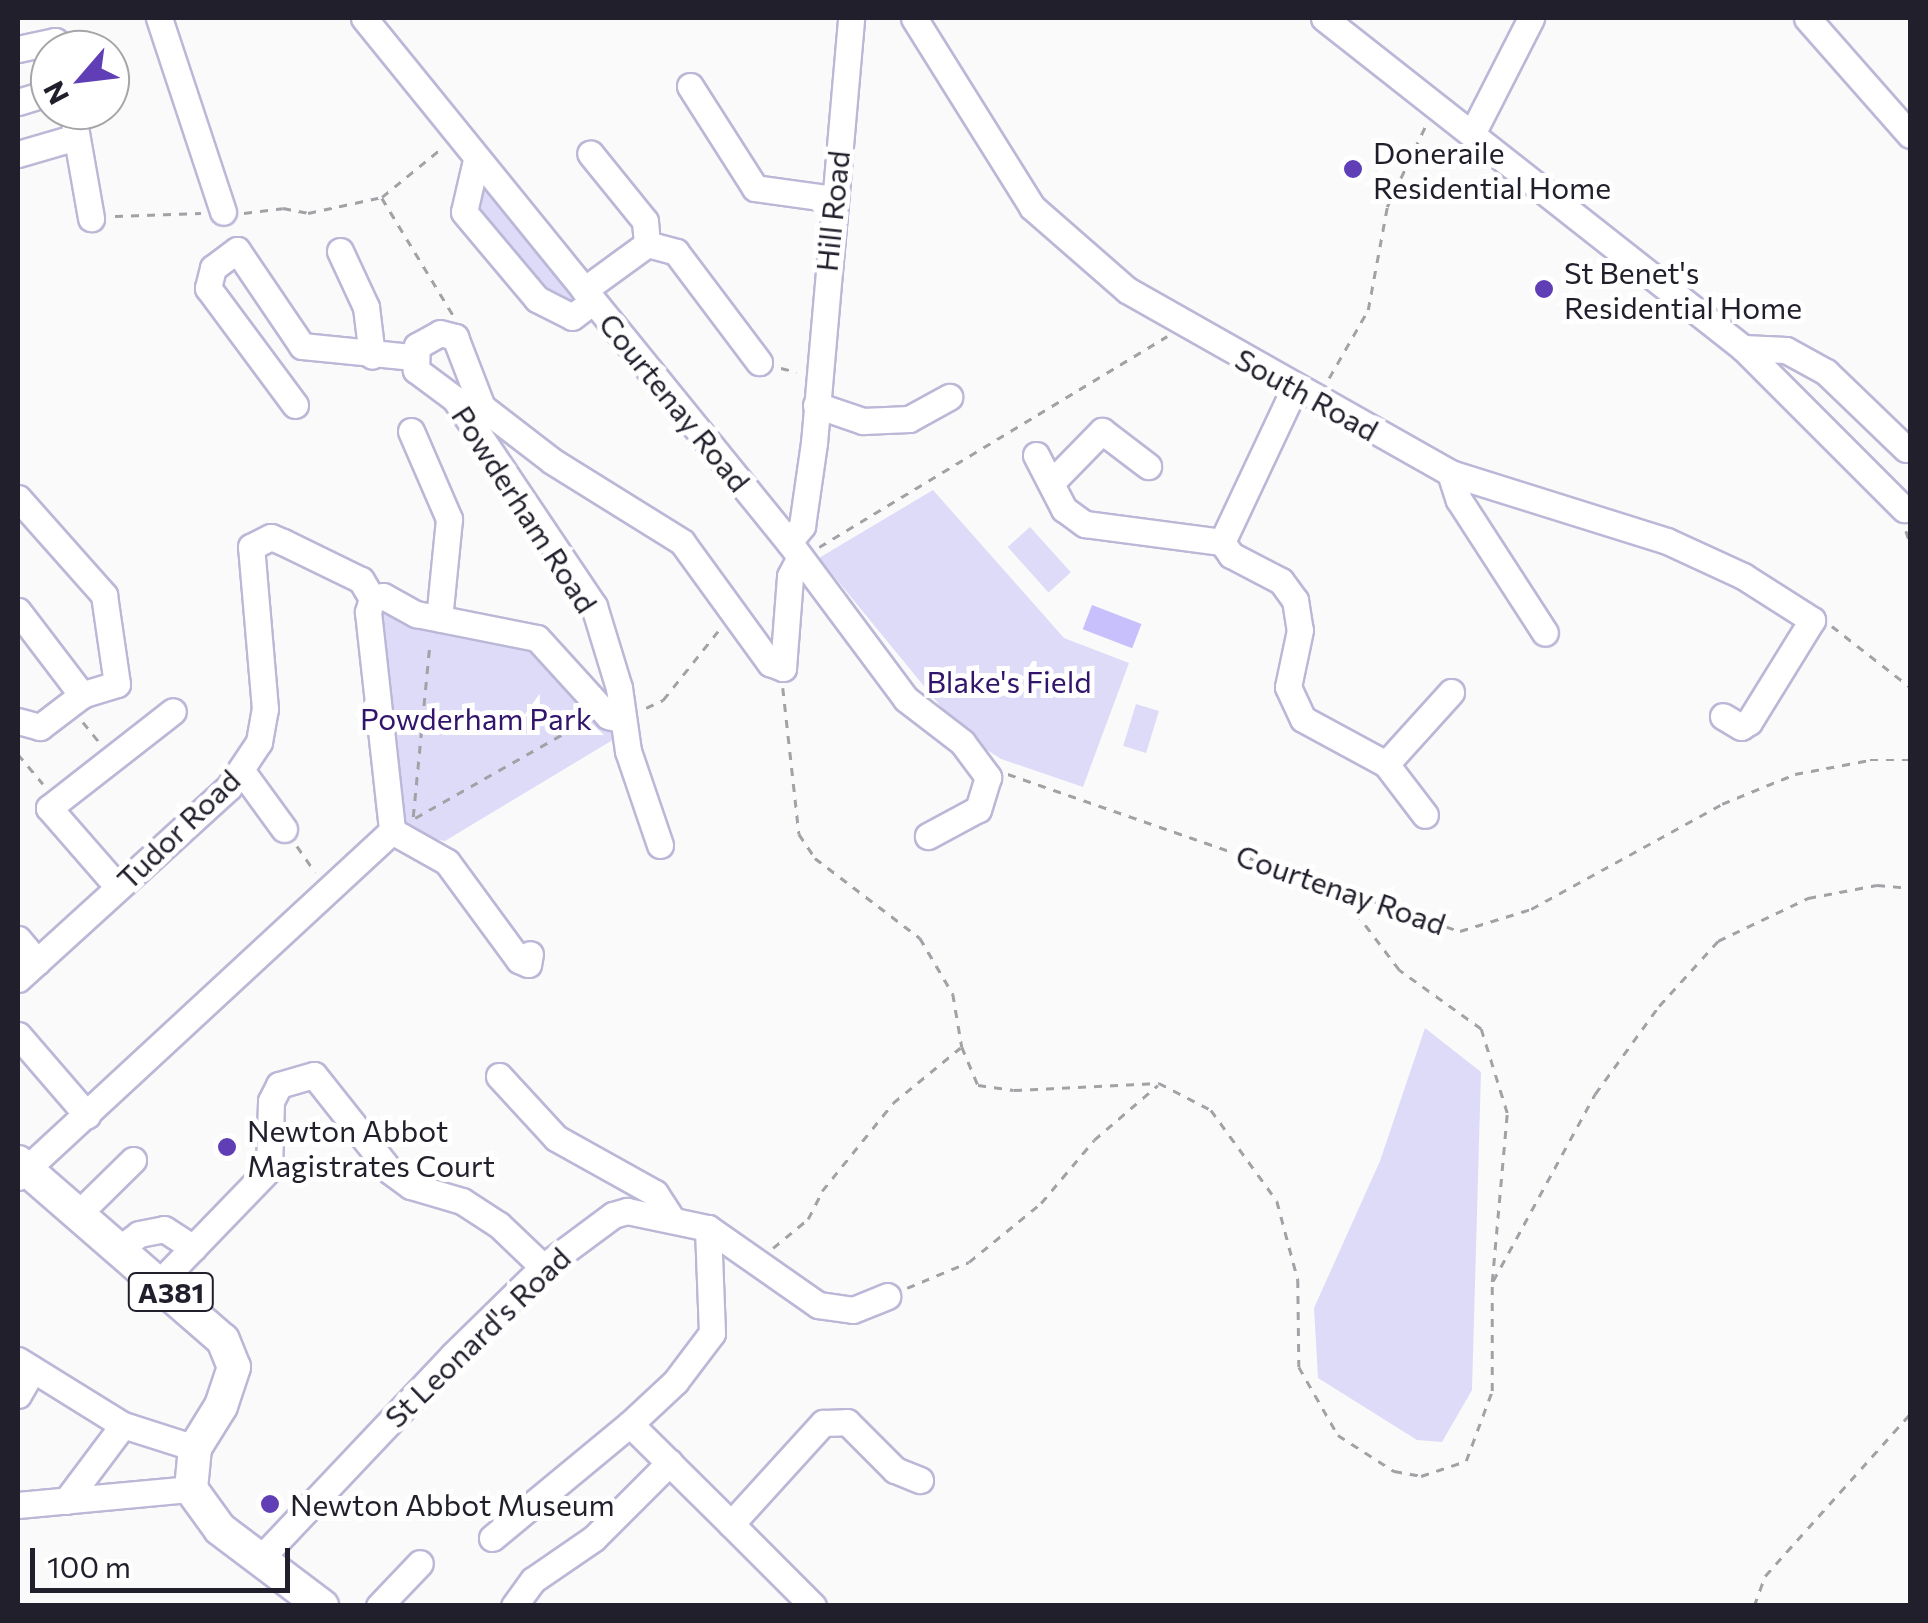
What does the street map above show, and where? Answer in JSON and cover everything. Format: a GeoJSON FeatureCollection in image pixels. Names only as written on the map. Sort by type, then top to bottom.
{"type":"FeatureCollection","features":[{"type":"Feature","properties":{"kind":"main road","name":"A381"},"geometry":{"type":"LineString","coordinates":[[20,1170],[160,1282],[223,1340],[234,1367],[196,1448],[191,1489]]}},
{"type":"Feature","properties":{"kind":"main road"},"geometry":{"type":"LineString","coordinates":[[191,1489],[220,1528],[322,1606]]}},
{"type":"Feature","properties":{"kind":"street"},"geometry":{"type":"LineString","coordinates":[[158,18],[223,212]]}},
{"type":"Feature","properties":{"kind":"street","name":"Courtenay Road"},"geometry":{"type":"LineString","coordinates":[[364,18],[454,135],[795,549],[906,700],[962,742],[988,777]]}},
{"type":"Feature","properties":{"kind":"street","name":"Hill Road"},"geometry":{"type":"LineString","coordinates":[[795,549],[802,526],[816,405],[852,18]]}},
{"type":"Feature","properties":{"kind":"street","name":"South Road"},"geometry":{"type":"LineString","coordinates":[[914,18],[1032,207],[1127,290],[1183,326],[1450,473],[1667,542],[1744,576],[1812,620]]}},
{"type":"Feature","properties":{"kind":"street"},"geometry":{"type":"LineString","coordinates":[[1324,18],[1434,108],[1474,130],[1743,348],[1904,509]]}},
{"type":"Feature","properties":{"kind":"street"},"geometry":{"type":"LineString","coordinates":[[1474,130],[1532,18]]}},
{"type":"Feature","properties":{"kind":"street"},"geometry":{"type":"LineString","coordinates":[[1807,18],[1910,134]]}},
{"type":"Feature","properties":{"kind":"street"},"geometry":{"type":"LineString","coordinates":[[690,86],[734,133],[755,188],[833,199]]}},
{"type":"Feature","properties":{"kind":"street"},"geometry":{"type":"LineString","coordinates":[[75,130],[91,218]]}},
{"type":"Feature","properties":{"kind":"street"},"geometry":{"type":"LineString","coordinates":[[18,154],[76,137]]}},
{"type":"Feature","properties":{"kind":"street"},"geometry":{"type":"LineString","coordinates":[[590,153],[645,222],[647,244]]}},
{"type":"Feature","properties":{"kind":"street","name":"Courtenay Road"},"geometry":{"type":"LineString","coordinates":[[476,160],[464,212],[537,299],[572,317],[588,296]]}},
{"type":"Feature","properties":{"kind":"street"},"geometry":{"type":"LineString","coordinates":[[588,296],[647,244]]}},
{"type":"Feature","properties":{"kind":"street"},"geometry":{"type":"LineString","coordinates":[[647,244],[676,252],[759,362]]}},
{"type":"Feature","properties":{"kind":"street"},"geometry":{"type":"LineString","coordinates":[[295,405],[208,288],[213,268],[237,250],[302,346],[372,356],[413,357]]}},
{"type":"Feature","properties":{"kind":"street"},"geometry":{"type":"LineString","coordinates":[[340,252],[366,307],[372,356]]}},
{"type":"Feature","properties":{"kind":"street","name":"Powderham Road"},"geometry":{"type":"LineString","coordinates":[[372,598],[383,596],[437,619],[536,638],[608,716],[626,716],[594,606],[455,399],[416,370],[413,357],[426,338],[454,337],[466,352],[482,406],[552,461],[682,542],[770,663],[783,668]]}},
{"type":"Feature","properties":{"kind":"street"},"geometry":{"type":"LineString","coordinates":[[1743,348],[1786,350],[1826,372],[1906,449]]}},
{"type":"Feature","properties":{"kind":"street"},"geometry":{"type":"LineString","coordinates":[[1222,542],[1306,392]]}},
{"type":"Feature","properties":{"kind":"street"},"geometry":{"type":"LineString","coordinates":[[816,405],[863,421],[909,419],[949,397]]}},
{"type":"Feature","properties":{"kind":"street"},"geometry":{"type":"LineString","coordinates":[[1051,484],[1102,430],[1148,466]]}},
{"type":"Feature","properties":{"kind":"street"},"geometry":{"type":"LineString","coordinates":[[411,431],[449,518],[437,619]]}},
{"type":"Feature","properties":{"kind":"street"},"geometry":{"type":"LineString","coordinates":[[1036,455],[1064,509],[1085,524],[1222,542],[1231,555],[1281,581],[1295,600],[1300,630],[1288,687],[1303,719],[1386,764],[1425,815]]}},
{"type":"Feature","properties":{"kind":"street"},"geometry":{"type":"LineString","coordinates":[[1450,473],[1459,500],[1545,633]]}},
{"type":"Feature","properties":{"kind":"street"},"geometry":{"type":"LineString","coordinates":[[18,498],[104,595],[117,684],[75,700],[40,727],[18,721]]}},
{"type":"Feature","properties":{"kind":"street","name":"Tudor Road"},"geometry":{"type":"LineString","coordinates":[[28,970],[241,770],[265,727],[251,547],[270,538],[282,542],[361,580],[372,598]]}},
{"type":"Feature","properties":{"kind":"street"},"geometry":{"type":"LineString","coordinates":[[783,668],[795,549]]}},
{"type":"Feature","properties":{"kind":"street"},"geometry":{"type":"LineString","coordinates":[[372,598],[368,612],[392,831]]}},
{"type":"Feature","properties":{"kind":"street"},"geometry":{"type":"LineString","coordinates":[[18,612],[75,700]]}},
{"type":"Feature","properties":{"kind":"street"},"geometry":{"type":"LineString","coordinates":[[1724,716],[1741,727],[1749,722],[1812,620]]}},
{"type":"Feature","properties":{"kind":"street"},"geometry":{"type":"LineString","coordinates":[[1386,764],[1451,692]]}},
{"type":"Feature","properties":{"kind":"street"},"geometry":{"type":"LineString","coordinates":[[118,887],[49,808],[110,756],[174,711]]}},
{"type":"Feature","properties":{"kind":"street"},"geometry":{"type":"LineString","coordinates":[[626,716],[660,844]]}},
{"type":"Feature","properties":{"kind":"street"},"geometry":{"type":"LineString","coordinates":[[241,770],[284,828]]}},
{"type":"Feature","properties":{"kind":"street"},"geometry":{"type":"LineString","coordinates":[[928,836],[978,809],[988,777]]}},
{"type":"Feature","properties":{"kind":"street"},"geometry":{"type":"LineString","coordinates":[[20,1170],[87,1115],[392,831]]}},
{"type":"Feature","properties":{"kind":"street"},"geometry":{"type":"LineString","coordinates":[[392,831],[447,862],[519,960],[528,964],[530,954]]}},
{"type":"Feature","properties":{"kind":"street"},"geometry":{"type":"LineString","coordinates":[[18,938],[28,970]]}},
{"type":"Feature","properties":{"kind":"street"},"geometry":{"type":"LineString","coordinates":[[18,1035],[87,1115]]}},
{"type":"Feature","properties":{"kind":"street"},"geometry":{"type":"LineString","coordinates":[[160,1282],[269,1169],[271,1101],[279,1085],[314,1075],[337,1096],[390,1171],[411,1186],[462,1201],[499,1225],[543,1267]]}},
{"type":"Feature","properties":{"kind":"street"},"geometry":{"type":"LineString","coordinates":[[499,1076],[556,1138],[655,1193],[672,1219]]}},
{"type":"Feature","properties":{"kind":"street"},"geometry":{"type":"LineString","coordinates":[[76,1216],[134,1160]]}},
{"type":"Feature","properties":{"kind":"street","name":"St Leonard's Road"},"geometry":{"type":"LineString","coordinates":[[269,1563],[543,1267],[614,1215],[672,1219],[708,1228],[818,1306],[852,1310],[887,1296]]}},
{"type":"Feature","properties":{"kind":"street"},"geometry":{"type":"LineString","coordinates":[[492,1538],[675,1382],[712,1332],[708,1228]]}},
{"type":"Feature","properties":{"kind":"street"},"geometry":{"type":"LineString","coordinates":[[118,1250],[139,1234],[164,1229],[194,1248]]}},
{"type":"Feature","properties":{"kind":"street"},"geometry":{"type":"LineString","coordinates":[[18,1395],[25,1365],[122,1425],[196,1448]]}},
{"type":"Feature","properties":{"kind":"street"},"geometry":{"type":"LineString","coordinates":[[731,1524],[823,1424],[847,1422],[895,1470],[920,1480]]}},
{"type":"Feature","properties":{"kind":"street"},"geometry":{"type":"LineString","coordinates":[[630,1424],[814,1606]]}},
{"type":"Feature","properties":{"kind":"street"},"geometry":{"type":"LineString","coordinates":[[66,1501],[122,1425]]}},
{"type":"Feature","properties":{"kind":"street"},"geometry":{"type":"LineString","coordinates":[[514,1606],[533,1580],[620,1514],[670,1462]]}},
{"type":"Feature","properties":{"kind":"street"},"geometry":{"type":"LineString","coordinates":[[18,1505],[191,1489]]}},
{"type":"Feature","properties":{"kind":"street"},"geometry":{"type":"LineString","coordinates":[[269,1563],[294,1606]]}},
{"type":"Feature","properties":{"kind":"street"},"geometry":{"type":"LineString","coordinates":[[378,1606],[420,1563]]}},
{"type":"Feature","properties":{"kind":"path"},"geometry":{"type":"LineString","coordinates":[[1306,392],[1368,310],[1387,208],[1434,108]]}},
{"type":"Feature","properties":{"kind":"path"},"geometry":{"type":"LineString","coordinates":[[91,218],[283,208],[308,213],[382,197],[454,135]]}},
{"type":"Feature","properties":{"kind":"path"},"geometry":{"type":"LineString","coordinates":[[382,197],[458,321]]}},
{"type":"Feature","properties":{"kind":"path"},"geometry":{"type":"LineString","coordinates":[[795,549],[1183,326]]}},
{"type":"Feature","properties":{"kind":"path"},"geometry":{"type":"LineString","coordinates":[[759,362],[818,378]]}},
{"type":"Feature","properties":{"kind":"path"},"geometry":{"type":"LineString","coordinates":[[626,716],[663,700],[716,636],[730,604]]}},
{"type":"Feature","properties":{"kind":"path"},"geometry":{"type":"LineString","coordinates":[[437,619],[426,655],[414,819],[592,716]]}},
{"type":"Feature","properties":{"kind":"path"},"geometry":{"type":"LineString","coordinates":[[1812,620],[1827,622],[1910,687]]}},
{"type":"Feature","properties":{"kind":"path"},"geometry":{"type":"LineString","coordinates":[[783,668],[799,834],[815,858],[920,938],[953,994],[962,1048],[978,1084],[994,1090],[1159,1083],[1211,1110],[1277,1201],[1298,1280],[1299,1368],[1338,1435],[1394,1472],[1421,1476],[1466,1461],[1492,1391],[1492,1282],[1507,1113],[1481,1029],[1398,970],[1342,894]]}},
{"type":"Feature","properties":{"kind":"path"},"geometry":{"type":"LineString","coordinates":[[75,700],[110,756]]}},
{"type":"Feature","properties":{"kind":"path"},"geometry":{"type":"LineString","coordinates":[[18,754],[57,800]]}},
{"type":"Feature","properties":{"kind":"path","name":"Courtenay Road"},"geometry":{"type":"LineString","coordinates":[[988,777],[1016,772],[1342,894],[1460,931],[1532,910],[1722,804],[1795,774],[1870,760],[1910,760]]}},
{"type":"Feature","properties":{"kind":"path"},"geometry":{"type":"LineString","coordinates":[[284,828],[328,890]]}},
{"type":"Feature","properties":{"kind":"path"},"geometry":{"type":"LineString","coordinates":[[1492,1282],[1595,1094],[1718,940],[1808,898],[1877,886],[1910,888]]}},
{"type":"Feature","properties":{"kind":"path"},"geometry":{"type":"LineString","coordinates":[[753,1259],[786,1241],[880,1116],[962,1048]]}},
{"type":"Feature","properties":{"kind":"path"},"geometry":{"type":"LineString","coordinates":[[887,1296],[969,1262],[1041,1203],[1094,1140],[1159,1083]]}},
{"type":"Feature","properties":{"kind":"path"},"geometry":{"type":"LineString","coordinates":[[1754,1606],[1765,1576],[1910,1414]]}},
{"type":"Feature","properties":{"kind":"green space"},"geometry":{"type":"Polygon","coordinates":[[[479,175],[582,302],[571,308],[541,294],[474,211],[479,175]]]}},
{"type":"Feature","properties":{"kind":"green space","name":"Blake's Field"},"geometry":{"type":"Polygon","coordinates":[[[933,490],[1064,638],[1129,663],[1083,787],[1001,759],[964,735],[819,558],[933,490]]]}},
{"type":"Feature","properties":{"kind":"green space"},"geometry":{"type":"Polygon","coordinates":[[[1030,527],[1071,572],[1049,592],[1008,547],[1030,527]]]}},
{"type":"Feature","properties":{"kind":"green space","name":"Powderham Park"},"geometry":{"type":"Polygon","coordinates":[[[377,605],[522,638],[616,738],[445,841],[424,837],[399,820],[377,605]]]}},
{"type":"Feature","properties":{"kind":"green space"},"geometry":{"type":"Polygon","coordinates":[[[1136,704],[1159,711],[1146,753],[1123,746],[1136,704]]]}},
{"type":"Feature","properties":{"kind":"green space"},"geometry":{"type":"Polygon","coordinates":[[[1425,1028],[1481,1072],[1472,1390],[1442,1442],[1417,1440],[1318,1378],[1314,1308],[1380,1161],[1425,1028]]]}},
{"type":"Feature","properties":{"kind":"shaded area"},"geometry":{"type":"Polygon","coordinates":[[[1092,605],[1141,624],[1132,648],[1083,629],[1092,605]]]}},
{"type":"Feature","properties":{"kind":"place","name":"Doneraile Residential Home"},"geometry":{"type":"Point","coordinates":[1353,169]}},
{"type":"Feature","properties":{"kind":"place","name":"St Benet's Residential Home"},"geometry":{"type":"Point","coordinates":[1544,289]}},
{"type":"Feature","properties":{"kind":"place","name":"Newton Abbot Magistrates Court"},"geometry":{"type":"Point","coordinates":[227,1147]}},
{"type":"Feature","properties":{"kind":"place","name":"Newton Abbot Museum"},"geometry":{"type":"Point","coordinates":[270,1504]}}]}
